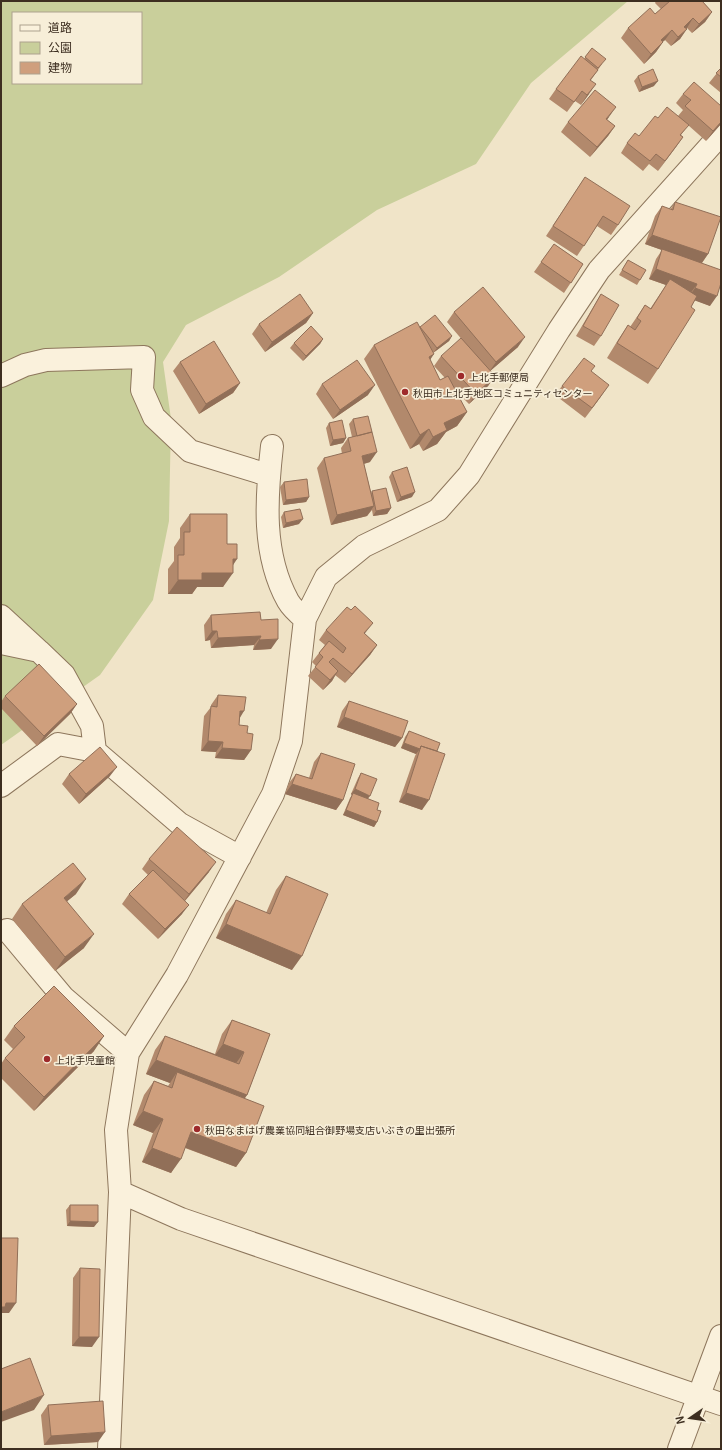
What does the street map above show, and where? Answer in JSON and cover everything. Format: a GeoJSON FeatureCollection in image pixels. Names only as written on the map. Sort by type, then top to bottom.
{"type":"FeatureCollection","features":[{"type":"Feature","properties":{"kind":"street"},"geometry":{"type":"LineString","coordinates":[[109,1449],[120,1192],[116,1130],[128,1053],[176,975],[273,794],[291,741],[305,619],[326,577],[364,546],[438,510],[469,475],[551,342],[599,270],[721,134]]}},
{"type":"Feature","properties":{"kind":"street"},"geometry":{"type":"LineString","coordinates":[[1,376],[25,365],[46,360],[144,357],[142,390],[154,417],[164,427],[190,451],[268,475]]}},
{"type":"Feature","properties":{"kind":"street"},"geometry":{"type":"LineString","coordinates":[[272,446],[268,475],[267,535],[274,568],[288,603],[305,619]]}},
{"type":"Feature","properties":{"kind":"street"},"geometry":{"type":"LineString","coordinates":[[1,616],[64,675],[92,726],[95,750]]}},
{"type":"Feature","properties":{"kind":"street"},"geometry":{"type":"LineString","coordinates":[[1,643],[39,651]]}},
{"type":"Feature","properties":{"kind":"street"},"geometry":{"type":"LineString","coordinates":[[1,786],[58,744],[95,750],[180,824],[240,857]]}},
{"type":"Feature","properties":{"kind":"street"},"geometry":{"type":"LineString","coordinates":[[7,930],[63,997],[128,1053]]}},
{"type":"Feature","properties":{"kind":"street"},"geometry":{"type":"LineString","coordinates":[[120,1192],[181,1220],[721,1404]]}},
{"type":"Feature","properties":{"kind":"street"},"geometry":{"type":"LineString","coordinates":[[679,1449],[721,1336]]}},
{"type":"Feature","properties":{"kind":"green space"},"geometry":{"type":"Polygon","coordinates":[[[1,1],[628,1],[531,83],[476,164],[377,210],[279,277],[186,325],[163,362],[171,419],[169,521],[153,600],[100,675],[1,745],[1,1]]]}},
{"type":"Feature","properties":{"kind":"building"},"geometry":{"type":"Polygon","coordinates":[[[670,1],[702,1],[712,12],[699,24],[693,18],[684,27],[687,29],[678,37],[672,30],[661,40],[663,42],[651,54],[628,28],[650,8],[655,14],[670,1]]]}},
{"type":"Feature","properties":{"kind":"building"},"geometry":{"type":"Polygon","coordinates":[[[592,48],[606,59],[598,68],[585,57],[592,48]]]}},
{"type":"Feature","properties":{"kind":"building"},"geometry":{"type":"Polygon","coordinates":[[[581,56],[598,70],[590,80],[596,84],[587,95],[582,91],[574,102],[556,89],[581,56]]]}},
{"type":"Feature","properties":{"kind":"building"},"geometry":{"type":"Polygon","coordinates":[[[721,68],[721,77],[716,73],[721,68]]]}},
{"type":"Feature","properties":{"kind":"building"},"geometry":{"type":"Polygon","coordinates":[[[653,69],[658,81],[642,87],[638,76],[653,69]]]}},
{"type":"Feature","properties":{"kind":"building"},"geometry":{"type":"Polygon","coordinates":[[[694,82],[721,106],[721,122],[713,131],[685,106],[691,100],[683,94],[694,82]]]}},
{"type":"Feature","properties":{"kind":"building"},"geometry":{"type":"Polygon","coordinates":[[[595,90],[616,107],[606,119],[615,126],[597,147],[568,122],[595,90]]]}},
{"type":"Feature","properties":{"kind":"building"},"geometry":{"type":"Polygon","coordinates":[[[667,107],[689,125],[680,135],[683,137],[665,161],[656,154],[650,161],[627,143],[635,133],[639,136],[655,116],[658,118],[667,107]]]}},
{"type":"Feature","properties":{"kind":"building"},"geometry":{"type":"Polygon","coordinates":[[[585,177],[630,206],[618,225],[603,216],[584,246],[553,226],[585,177]]]}},
{"type":"Feature","properties":{"kind":"building"},"geometry":{"type":"Polygon","coordinates":[[[675,202],[721,217],[708,254],[652,235],[662,206],[673,210],[675,202]]]}},
{"type":"Feature","properties":{"kind":"building"},"geometry":{"type":"Polygon","coordinates":[[[554,244],[583,264],[571,283],[541,262],[554,244]]]}},
{"type":"Feature","properties":{"kind":"building"},"geometry":{"type":"Polygon","coordinates":[[[662,249],[721,270],[721,283],[717,296],[695,288],[697,284],[656,269],[662,249]]]}},
{"type":"Feature","properties":{"kind":"building"},"geometry":{"type":"Polygon","coordinates":[[[628,260],[646,270],[640,280],[622,270],[628,260]]]}},
{"type":"Feature","properties":{"kind":"building"},"geometry":{"type":"Polygon","coordinates":[[[670,279],[697,296],[691,307],[695,310],[658,369],[617,343],[628,325],[635,330],[641,321],[637,318],[645,305],[651,309],[670,279]]]}},
{"type":"Feature","properties":{"kind":"building"},"geometry":{"type":"Polygon","coordinates":[[[483,287],[525,337],[496,362],[454,312],[483,287]]]}},
{"type":"Feature","properties":{"kind":"building"},"geometry":{"type":"Polygon","coordinates":[[[300,294],[313,313],[272,342],[259,324],[300,294]]]}},
{"type":"Feature","properties":{"kind":"building"},"geometry":{"type":"Polygon","coordinates":[[[601,294],[619,305],[601,336],[583,326],[601,294]]]}},
{"type":"Feature","properties":{"kind":"building"},"geometry":{"type":"Polygon","coordinates":[[[435,315],[452,336],[437,348],[420,327],[435,315]]]}},
{"type":"Feature","properties":{"kind":"building","name":"秋田市上北手地区コミュニティセンター"},"geometry":{"type":"Polygon","coordinates":[[[417,322],[434,354],[429,357],[440,380],[448,376],[467,412],[444,423],[447,430],[433,437],[429,429],[420,435],[374,345],[417,322]]]}},
{"type":"Feature","properties":{"kind":"building"},"geometry":{"type":"Polygon","coordinates":[[[311,326],[323,339],[306,356],[294,343],[311,326]]]}},
{"type":"Feature","properties":{"kind":"building"},"geometry":{"type":"Polygon","coordinates":[[[461,338],[495,376],[476,394],[441,356],[461,338]]]}},
{"type":"Feature","properties":{"kind":"building"},"geometry":{"type":"Polygon","coordinates":[[[214,341],[240,383],[206,404],[180,362],[214,341]]]}},
{"type":"Feature","properties":{"kind":"building"},"geometry":{"type":"Polygon","coordinates":[[[584,358],[595,366],[591,371],[609,385],[592,408],[562,386],[584,358]]]}},
{"type":"Feature","properties":{"kind":"building"},"geometry":{"type":"Polygon","coordinates":[[[357,360],[375,385],[340,410],[322,384],[357,360]]]}},
{"type":"Feature","properties":{"kind":"building"},"geometry":{"type":"Polygon","coordinates":[[[368,416],[372,432],[357,436],[353,419],[368,416]]]}},
{"type":"Feature","properties":{"kind":"building"},"geometry":{"type":"Polygon","coordinates":[[[342,420],[346,438],[333,440],[329,423],[342,420]]]}},
{"type":"Feature","properties":{"kind":"building"},"geometry":{"type":"Polygon","coordinates":[[[372,432],[377,452],[362,456],[374,506],[337,515],[324,458],[351,451],[348,438],[372,432]]]}},
{"type":"Feature","properties":{"kind":"building"},"geometry":{"type":"Polygon","coordinates":[[[407,467],[415,492],[401,497],[392,472],[407,467]]]}},
{"type":"Feature","properties":{"kind":"building"},"geometry":{"type":"Polygon","coordinates":[[[307,479],[309,497],[286,500],[284,482],[307,479]]]}},
{"type":"Feature","properties":{"kind":"building"},"geometry":{"type":"Polygon","coordinates":[[[386,488],[391,508],[376,511],[372,491],[386,488]]]}},
{"type":"Feature","properties":{"kind":"building"},"geometry":{"type":"Polygon","coordinates":[[[300,509],[303,519],[286,523],[284,512],[300,509]]]}},
{"type":"Feature","properties":{"kind":"building"},"geometry":{"type":"Polygon","coordinates":[[[190,514],[227,514],[227,544],[237,544],[237,559],[233,559],[233,573],[202,573],[202,580],[178,580],[178,555],[184,555],[184,532],[190,532],[190,514]]]}},
{"type":"Feature","properties":{"kind":"building"},"geometry":{"type":"Polygon","coordinates":[[[355,606],[373,623],[364,633],[377,645],[352,674],[333,658],[329,662],[338,671],[330,680],[315,667],[323,657],[319,653],[329,641],[343,653],[346,648],[326,630],[347,607],[351,610],[355,606]]]}},
{"type":"Feature","properties":{"kind":"building"},"geometry":{"type":"Polygon","coordinates":[[[260,612],[261,620],[278,619],[278,639],[259,640],[261,636],[218,638],[217,631],[212,631],[211,615],[260,612]]]}},
{"type":"Feature","properties":{"kind":"building"},"geometry":{"type":"Polygon","coordinates":[[[39,664],[77,704],[44,736],[5,696],[39,664]]]}},
{"type":"Feature","properties":{"kind":"building"},"geometry":{"type":"Polygon","coordinates":[[[218,695],[246,697],[244,711],[240,711],[239,725],[248,726],[247,733],[253,734],[251,750],[222,748],[223,742],[208,741],[211,706],[217,707],[218,695]]]}},
{"type":"Feature","properties":{"kind":"building"},"geometry":{"type":"Polygon","coordinates":[[[349,701],[408,721],[402,738],[344,717],[349,701]]]}},
{"type":"Feature","properties":{"kind":"building"},"geometry":{"type":"Polygon","coordinates":[[[409,731],[440,743],[437,751],[421,746],[420,749],[404,743],[409,731]]]}},
{"type":"Feature","properties":{"kind":"building"},"geometry":{"type":"Polygon","coordinates":[[[421,746],[445,754],[429,800],[406,793],[421,746]]]}},
{"type":"Feature","properties":{"kind":"building"},"geometry":{"type":"Polygon","coordinates":[[[100,747],[117,767],[86,794],[69,774],[100,747]]]}},
{"type":"Feature","properties":{"kind":"building"},"geometry":{"type":"Polygon","coordinates":[[[321,753],[355,764],[343,800],[292,784],[296,774],[312,779],[321,753]]]}},
{"type":"Feature","properties":{"kind":"building"},"geometry":{"type":"Polygon","coordinates":[[[361,773],[377,779],[370,796],[355,789],[361,773]]]}},
{"type":"Feature","properties":{"kind":"building"},"geometry":{"type":"Polygon","coordinates":[[[353,793],[379,803],[377,810],[381,811],[377,822],[346,810],[353,793]]]}},
{"type":"Feature","properties":{"kind":"building"},"geometry":{"type":"Polygon","coordinates":[[[177,827],[216,862],[189,894],[149,859],[177,827]]]}},
{"type":"Feature","properties":{"kind":"building"},"geometry":{"type":"Polygon","coordinates":[[[73,863],[86,879],[64,898],[94,934],[65,957],[22,904],[73,863]]]}},
{"type":"Feature","properties":{"kind":"building"},"geometry":{"type":"Polygon","coordinates":[[[153,870],[189,905],[165,929],[129,894],[153,870]]]}},
{"type":"Feature","properties":{"kind":"building"},"geometry":{"type":"Polygon","coordinates":[[[286,876],[328,894],[302,956],[226,924],[236,900],[270,914],[286,876]]]}},
{"type":"Feature","properties":{"kind":"building","name":"上北手児童館"},"geometry":{"type":"Polygon","coordinates":[[[54,986],[104,1036],[44,1097],[5,1058],[25,1037],[14,1026],[54,986]]]}},
{"type":"Feature","properties":{"kind":"building"},"geometry":{"type":"Polygon","coordinates":[[[232,1020],[270,1034],[247,1095],[156,1060],[165,1036],[239,1064],[244,1052],[223,1044],[232,1020]]]}},
{"type":"Feature","properties":{"kind":"building","name":"秋田なまはげ農業協同組合御野場支店いぶきの里出張所"},"geometry":{"type":"Polygon","coordinates":[[[177,1072],[264,1106],[246,1153],[191,1132],[181,1159],[152,1148],[163,1119],[143,1111],[154,1081],[172,1088],[177,1072]]]}},
{"type":"Feature","properties":{"kind":"building"},"geometry":{"type":"Polygon","coordinates":[[[70,1205],[98,1205],[98,1222],[70,1221],[70,1205]]]}},
{"type":"Feature","properties":{"kind":"building"},"geometry":{"type":"Polygon","coordinates":[[[1,1238],[18,1238],[16,1303],[6,1303],[5,1307],[1,1307],[1,1238]]]}},
{"type":"Feature","properties":{"kind":"building"},"geometry":{"type":"Polygon","coordinates":[[[80,1268],[100,1269],[99,1337],[79,1337],[80,1268]]]}},
{"type":"Feature","properties":{"kind":"building"},"geometry":{"type":"Polygon","coordinates":[[[30,1358],[44,1395],[1,1412],[1,1369],[30,1358]]]}},
{"type":"Feature","properties":{"kind":"building"},"geometry":{"type":"Polygon","coordinates":[[[103,1401],[105,1432],[51,1436],[48,1405],[103,1401]]]}},
{"type":"Feature","properties":{"kind":"place","name":"上北手郵便局"},"geometry":{"type":"Point","coordinates":[461,376]}},
{"type":"Feature","properties":{"kind":"place","name":"秋田市上北手地区コミュニティセンター"},"geometry":{"type":"Point","coordinates":[405,392]}},
{"type":"Feature","properties":{"kind":"place","name":"上北手児童館"},"geometry":{"type":"Point","coordinates":[47,1059]}},
{"type":"Feature","properties":{"kind":"place","name":"秋田なまはげ農業協同組合御野場支店いぶきの里出張所"},"geometry":{"type":"Point","coordinates":[197,1129]}}]}
